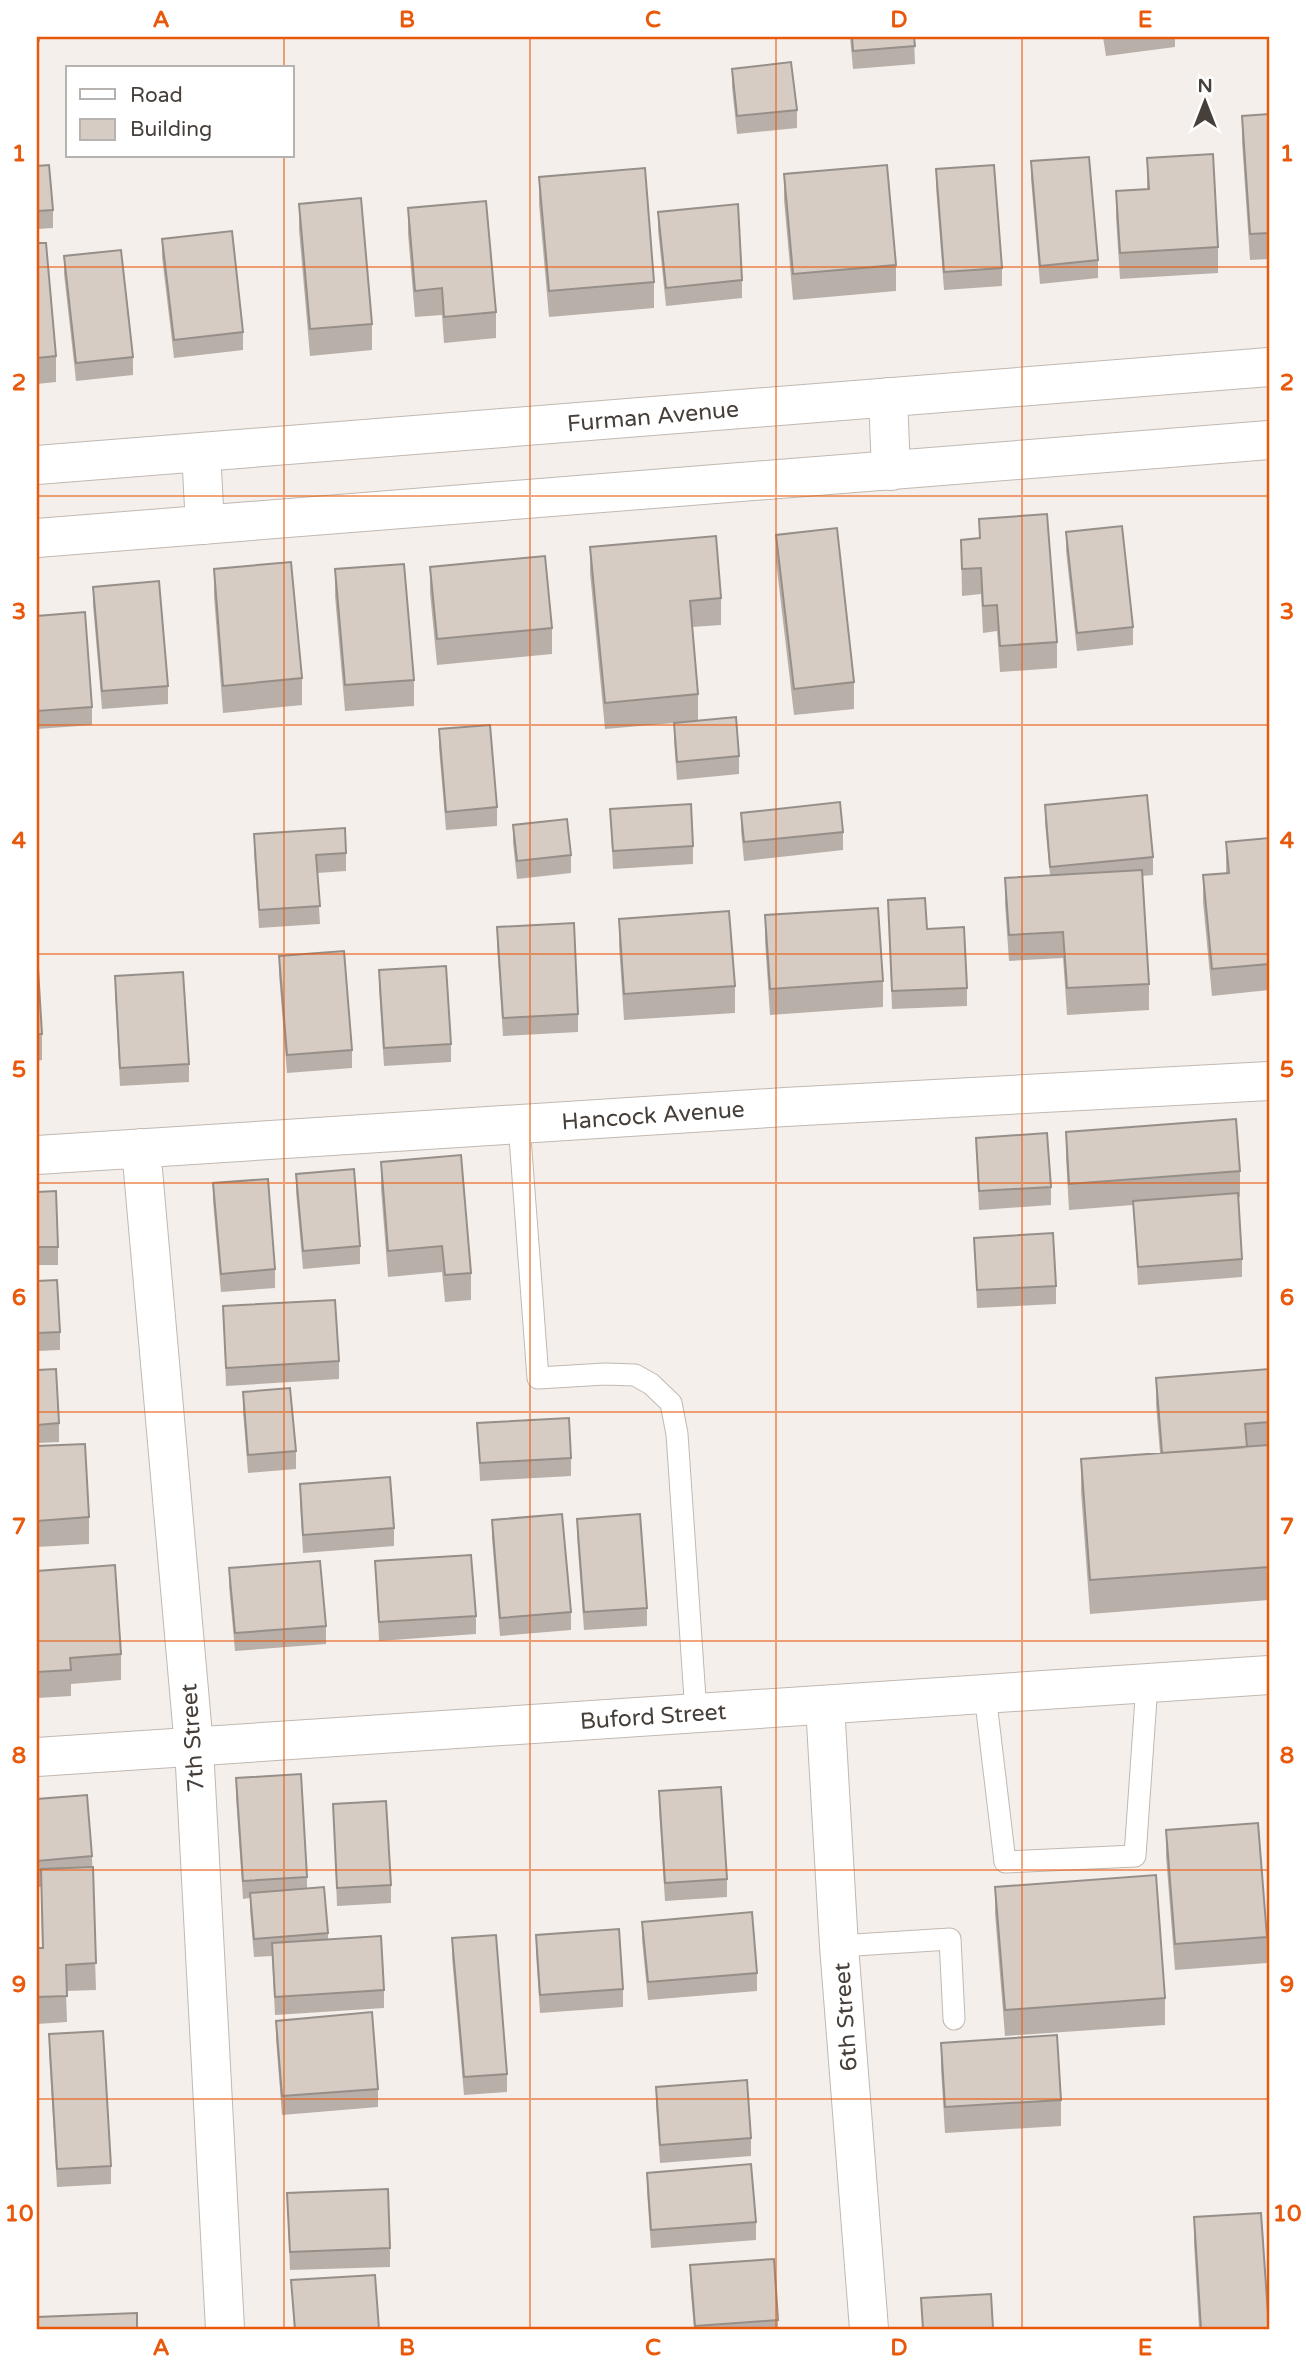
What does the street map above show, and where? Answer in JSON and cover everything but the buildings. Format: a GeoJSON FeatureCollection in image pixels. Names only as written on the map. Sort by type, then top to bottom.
{"type":"FeatureCollection","features":[{"type":"Feature","properties":{"kind":"street","name":"Furman Avenue"},"geometry":{"type":"LineString","coordinates":[[37,465],[1269,367]]}},
{"type":"Feature","properties":{"kind":"street"},"geometry":{"type":"LineString","coordinates":[[888,397],[891,471]]}},
{"type":"Feature","properties":{"kind":"street"},"geometry":{"type":"LineString","coordinates":[[37,538],[1269,440]]}},
{"type":"Feature","properties":{"kind":"street"},"geometry":{"type":"LineString","coordinates":[[201,452],[205,525]]}},
{"type":"Feature","properties":{"kind":"street","name":"Hancock Avenue"},"geometry":{"type":"LineString","coordinates":[[37,1155],[785,1107],[1269,1081]]}},
{"type":"Feature","properties":{"kind":"street","name":"7th Street"},"geometry":{"type":"LineString","coordinates":[[141,1148],[194,1747],[225,2329]]}},
{"type":"Feature","properties":{"kind":"street","name":"Buford Street"},"geometry":{"type":"LineString","coordinates":[[37,1757],[1269,1675]]}},
{"type":"Feature","properties":{"kind":"street","name":"6th Street"},"geometry":{"type":"LineString","coordinates":[[825,1705],[839,1947],[869,2329]]}},
{"type":"Feature","properties":{"kind":"lane"},"geometry":{"type":"LineString","coordinates":[[519,1124],[538,1378],[635,1375],[652,1384],[671,1402],[677,1434],[696,1713]]}},
{"type":"Feature","properties":{"kind":"lane"},"geometry":{"type":"LineString","coordinates":[[985,1694],[1006,1863],[1135,1856],[1147,1684]]}},
{"type":"Feature","properties":{"kind":"lane"},"geometry":{"type":"LineString","coordinates":[[839,1947],[950,1939],[954,2019]]}}]}
